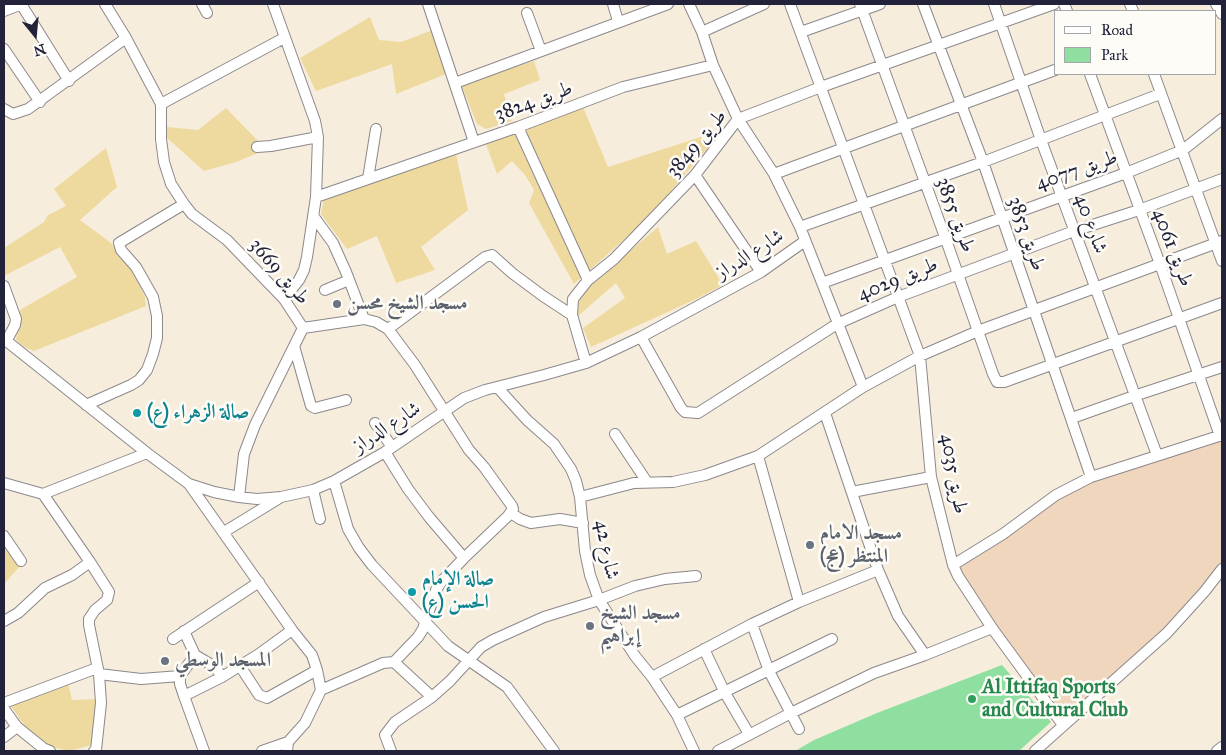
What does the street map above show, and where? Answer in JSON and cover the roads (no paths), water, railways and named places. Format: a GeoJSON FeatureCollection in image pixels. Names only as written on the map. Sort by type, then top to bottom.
{"type":"FeatureCollection","features":[{"type":"Feature","properties":{"kind":"street"},"geometry":{"type":"LineString","coordinates":[[4,11],[21,4],[69,81]]}},
{"type":"Feature","properties":{"kind":"street","name":"طريق 3669"},"geometry":{"type":"LineString","coordinates":[[105,4],[126,38],[161,104],[161,139],[164,162],[171,184],[192,214],[227,240],[284,299],[303,328],[364,319]]}},
{"type":"Feature","properties":{"kind":"street"},"geometry":{"type":"LineString","coordinates":[[273,4],[315,122],[318,137],[314,218],[304,270],[299,280],[284,299]]}},
{"type":"Feature","properties":{"kind":"street"},"geometry":{"type":"LineString","coordinates":[[428,4],[474,142]]}},
{"type":"Feature","properties":{"kind":"street"},"geometry":{"type":"LineString","coordinates":[[613,4],[618,21]]}},
{"type":"Feature","properties":{"kind":"street"},"geometry":{"type":"LineString","coordinates":[[455,83],[668,4]]}},
{"type":"Feature","properties":{"kind":"street"},"geometry":{"type":"LineString","coordinates":[[689,4],[702,32],[713,65],[738,119],[774,174],[800,227],[863,387]]}},
{"type":"Feature","properties":{"kind":"street"},"geometry":{"type":"LineString","coordinates":[[702,32],[764,4]]}},
{"type":"Feature","properties":{"kind":"street","name":"طريق 4035"},"geometry":{"type":"LineString","coordinates":[[790,4],[920,356],[931,477],[953,565],[958,576],[992,628],[1063,725]]}},
{"type":"Feature","properties":{"kind":"street"},"geometry":{"type":"LineString","coordinates":[[801,32],[861,7],[880,4]]}},
{"type":"Feature","properties":{"kind":"street","name":"طريق 3853"},"geometry":{"type":"LineString","coordinates":[[922,4],[983,162],[1054,364],[1091,478]]}},
{"type":"Feature","properties":{"kind":"street","name":"شارع 40"},"geometry":{"type":"LineString","coordinates":[[994,4],[1041,140],[1157,455]]}},
{"type":"Feature","properties":{"kind":"street","name":"طريق 3849"},"geometry":{"type":"LineString","coordinates":[[572,315],[573,299],[588,280],[614,259],[695,175],[738,119],[821,87],[1054,4]]}},
{"type":"Feature","properties":{"kind":"street","name":"طريق 3855"},"geometry":{"type":"LineString","coordinates":[[861,7],[997,382],[1004,382],[1054,364]]}},
{"type":"Feature","properties":{"kind":"street"},"geometry":{"type":"LineString","coordinates":[[527,13],[541,51]]}},
{"type":"Feature","properties":{"kind":"street"},"geometry":{"type":"LineString","coordinates":[[4,109],[13,114],[21,113],[40,102],[126,38]]}},
{"type":"Feature","properties":{"kind":"street"},"geometry":{"type":"LineString","coordinates":[[161,104],[284,38]]}},
{"type":"Feature","properties":{"kind":"street"},"geometry":{"type":"LineString","coordinates":[[4,49],[40,102]]}},
{"type":"Feature","properties":{"kind":"street","name":"طريق 3824"},"geometry":{"type":"LineString","coordinates":[[316,197],[518,127],[624,87],[713,65]]}},
{"type":"Feature","properties":{"kind":"street"},"geometry":{"type":"LineString","coordinates":[[774,174],[1054,70]]}},
{"type":"Feature","properties":{"kind":"street","name":"طريق 4061"},"geometry":{"type":"LineString","coordinates":[[1090,75],[1221,435]]}},
{"type":"Feature","properties":{"kind":"street"},"geometry":{"type":"LineString","coordinates":[[1154,75],[1196,189],[1219,242],[1222,261]]}},
{"type":"Feature","properties":{"kind":"street","name":"شارع الدراز"},"geometry":{"type":"LineString","coordinates":[[800,227],[983,162],[1160,94]]}},
{"type":"Feature","properties":{"kind":"street","name":"طريق 4077"},"geometry":{"type":"LineString","coordinates":[[822,283],[1126,173],[1183,150],[1222,119]]}},
{"type":"Feature","properties":{"kind":"street"},"geometry":{"type":"LineString","coordinates":[[518,127],[588,280]]}},
{"type":"Feature","properties":{"kind":"street"},"geometry":{"type":"LineString","coordinates":[[368,179],[376,129]]}},
{"type":"Feature","properties":{"kind":"street"},"geometry":{"type":"LineString","coordinates":[[256,147],[318,137]]}},
{"type":"Feature","properties":{"kind":"street"},"geometry":{"type":"LineString","coordinates":[[695,175],[761,272]]}},
{"type":"Feature","properties":{"kind":"street","name":"طريق 4029"},"geometry":{"type":"LineString","coordinates":[[641,337],[681,408],[685,412],[691,413],[704,410],[837,324],[898,297],[958,274],[1222,179]]}},
{"type":"Feature","properties":{"kind":"street"},"geometry":{"type":"LineString","coordinates":[[86,405],[139,380],[147,370],[157,338],[157,316],[152,297],[136,267],[121,250],[119,244],[121,240],[184,204]]}},
{"type":"Feature","properties":{"kind":"street"},"geometry":{"type":"LineString","coordinates":[[314,218],[333,243],[364,319],[376,322],[388,329],[415,365],[469,450],[512,506],[512,511],[520,520],[531,523],[560,519],[583,523]]}},
{"type":"Feature","properties":{"kind":"street","name":"شارع الدراز"},"geometry":{"type":"LineString","coordinates":[[5,340],[189,484],[239,497],[257,499],[281,498],[313,490],[334,481],[389,450],[464,398],[586,363],[641,337],[761,272],[805,241]]}},
{"type":"Feature","properties":{"kind":"street"},"geometry":{"type":"LineString","coordinates":[[580,498],[618,486],[647,482],[673,482],[706,475],[758,456],[863,387],[920,356],[978,330],[1219,242]]}},
{"type":"Feature","properties":{"kind":"street"},"geometry":{"type":"LineString","coordinates":[[388,329],[486,257],[492,255],[512,273],[572,315],[586,363]]}},
{"type":"Feature","properties":{"kind":"street"},"geometry":{"type":"LineString","coordinates":[[325,290],[349,280]]}},
{"type":"Feature","properties":{"kind":"street"},"geometry":{"type":"LineString","coordinates":[[4,286],[16,319],[16,326],[5,340]]}},
{"type":"Feature","properties":{"kind":"street"},"geometry":{"type":"LineString","coordinates":[[1054,364],[1222,303]]}},
{"type":"Feature","properties":{"kind":"street"},"geometry":{"type":"LineString","coordinates":[[239,497],[244,454],[255,425],[303,328]]}},
{"type":"Feature","properties":{"kind":"street"},"geometry":{"type":"LineString","coordinates":[[294,346],[311,406],[315,408],[346,400]]}},
{"type":"Feature","properties":{"kind":"street"},"geometry":{"type":"LineString","coordinates":[[1072,418],[1222,367]]}},
{"type":"Feature","properties":{"kind":"street","name":"شارع 42"},"geometry":{"type":"LineString","coordinates":[[497,387],[527,420],[554,444],[570,469],[576,481],[580,498],[585,551],[599,600],[676,715],[694,751]]}},
{"type":"Feature","properties":{"kind":"street"},"geometry":{"type":"LineString","coordinates":[[825,413],[878,570],[898,616],[925,655]]}},
{"type":"Feature","properties":{"kind":"street"},"geometry":{"type":"LineString","coordinates":[[375,423],[408,489],[464,558]]}},
{"type":"Feature","properties":{"kind":"street"},"geometry":{"type":"LineString","coordinates":[[614,434],[647,482]]}},
{"type":"Feature","properties":{"kind":"street"},"geometry":{"type":"LineString","coordinates":[[953,565],[1003,534],[1056,495],[1091,478],[1221,435]]}},
{"type":"Feature","properties":{"kind":"street"},"geometry":{"type":"LineString","coordinates":[[4,483],[43,494],[147,453]]}},
{"type":"Feature","properties":{"kind":"street"},"geometry":{"type":"LineString","coordinates":[[758,456],[799,602]]}},
{"type":"Feature","properties":{"kind":"street"},"geometry":{"type":"LineString","coordinates":[[852,492],[931,477]]}},
{"type":"Feature","properties":{"kind":"street"},"geometry":{"type":"LineString","coordinates":[[334,481],[344,518],[359,548],[384,580],[448,646],[507,687],[554,751]]}},
{"type":"Feature","properties":{"kind":"street"},"geometry":{"type":"LineString","coordinates":[[189,484],[292,630],[312,655],[317,670],[321,690],[305,723],[287,746],[262,751]]}},
{"type":"Feature","properties":{"kind":"street"},"geometry":{"type":"LineString","coordinates":[[313,490],[320,519]]}},
{"type":"Feature","properties":{"kind":"street"},"geometry":{"type":"LineString","coordinates":[[43,494],[108,588],[109,597],[95,610],[89,619],[98,671],[100,703],[95,751]]}},
{"type":"Feature","properties":{"kind":"street"},"geometry":{"type":"LineString","coordinates":[[224,532],[281,498]]}},
{"type":"Feature","properties":{"kind":"street"},"geometry":{"type":"LineString","coordinates":[[321,690],[383,663],[394,662],[418,637],[425,623],[436,590],[450,571],[512,511]]}},
{"type":"Feature","properties":{"kind":"street"},"geometry":{"type":"LineString","coordinates":[[4,536],[21,561]]}},
{"type":"Feature","properties":{"kind":"street"},"geometry":{"type":"LineString","coordinates":[[4,621],[18,613],[45,588],[72,575],[90,562]]}},
{"type":"Feature","properties":{"kind":"street"},"geometry":{"type":"LineString","coordinates":[[1035,751],[1167,633],[1222,569]]}},
{"type":"Feature","properties":{"kind":"street"},"geometry":{"type":"LineString","coordinates":[[652,677],[752,624],[799,602],[878,570]]}},
{"type":"Feature","properties":{"kind":"street"},"geometry":{"type":"LineString","coordinates":[[390,751],[385,735],[395,722],[432,697],[450,682],[480,647],[544,617],[650,582],[696,576]]}},
{"type":"Feature","properties":{"kind":"street"},"geometry":{"type":"LineString","coordinates":[[172,639],[259,582]]}},
{"type":"Feature","properties":{"kind":"street"},"geometry":{"type":"LineString","coordinates":[[752,624],[769,671],[798,729]]}},
{"type":"Feature","properties":{"kind":"street"},"geometry":{"type":"LineString","coordinates":[[718,751],[874,673],[992,628]]}},
{"type":"Feature","properties":{"kind":"street"},"geometry":{"type":"LineString","coordinates":[[184,696],[240,666],[292,630]]}},
{"type":"Feature","properties":{"kind":"street"},"geometry":{"type":"LineString","coordinates":[[184,631],[195,655],[215,667],[222,677]]}},
{"type":"Feature","properties":{"kind":"street"},"geometry":{"type":"LineString","coordinates":[[676,715],[725,693],[832,639]]}},
{"type":"Feature","properties":{"kind":"street"},"geometry":{"type":"LineString","coordinates":[[704,649],[725,693],[749,734]]}},
{"type":"Feature","properties":{"kind":"street"},"geometry":{"type":"LineString","coordinates":[[195,655],[180,676],[180,684],[204,751]]}},
{"type":"Feature","properties":{"kind":"street"},"geometry":{"type":"LineString","coordinates":[[394,662],[432,697]]}},
{"type":"Feature","properties":{"kind":"street"},"geometry":{"type":"LineString","coordinates":[[240,666],[259,695],[267,698],[317,670]]}},
{"type":"Feature","properties":{"kind":"street"},"geometry":{"type":"LineString","coordinates":[[4,703],[98,671],[141,679],[180,676]]}},
{"type":"Feature","properties":{"kind":"street"},"geometry":{"type":"LineString","coordinates":[[4,709],[17,727],[43,748],[50,751]]}},
{"type":"Feature","properties":{"kind":"street"},"geometry":{"type":"LineString","coordinates":[[4,737],[17,727]]}},
{"type":"Feature","properties":{"kind":"street"},"geometry":{"type":"LineString","coordinates":[[1217,751],[1222,747]]}},
{"type":"Feature","properties":{"kind":"place","name":"مسجد الشيخ محسن"},"geometry":{"type":"Point","coordinates":[337,304]}},
{"type":"Feature","properties":{"kind":"place","name":"(ع) صالة الزهراء"},"geometry":{"type":"Point","coordinates":[137,413]}},
{"type":"Feature","properties":{"kind":"place","name":"مسجد الامام المنتظر (عج)"},"geometry":{"type":"Point","coordinates":[810,545]}},
{"type":"Feature","properties":{"kind":"place","name":"صالة الإمام الحسن (ع)"},"geometry":{"type":"Point","coordinates":[412,592]}},
{"type":"Feature","properties":{"kind":"place","name":"مسجد الشيخ إبراهيم"},"geometry":{"type":"Point","coordinates":[590,626]}},
{"type":"Feature","properties":{"kind":"place","name":"المسجد الوسطي"},"geometry":{"type":"Point","coordinates":[165,661]}},
{"type":"Feature","properties":{"kind":"place","name":"Al Ittifaq Sports and Cultural Club"},"geometry":{"type":"Point","coordinates":[972,699]}}]}
